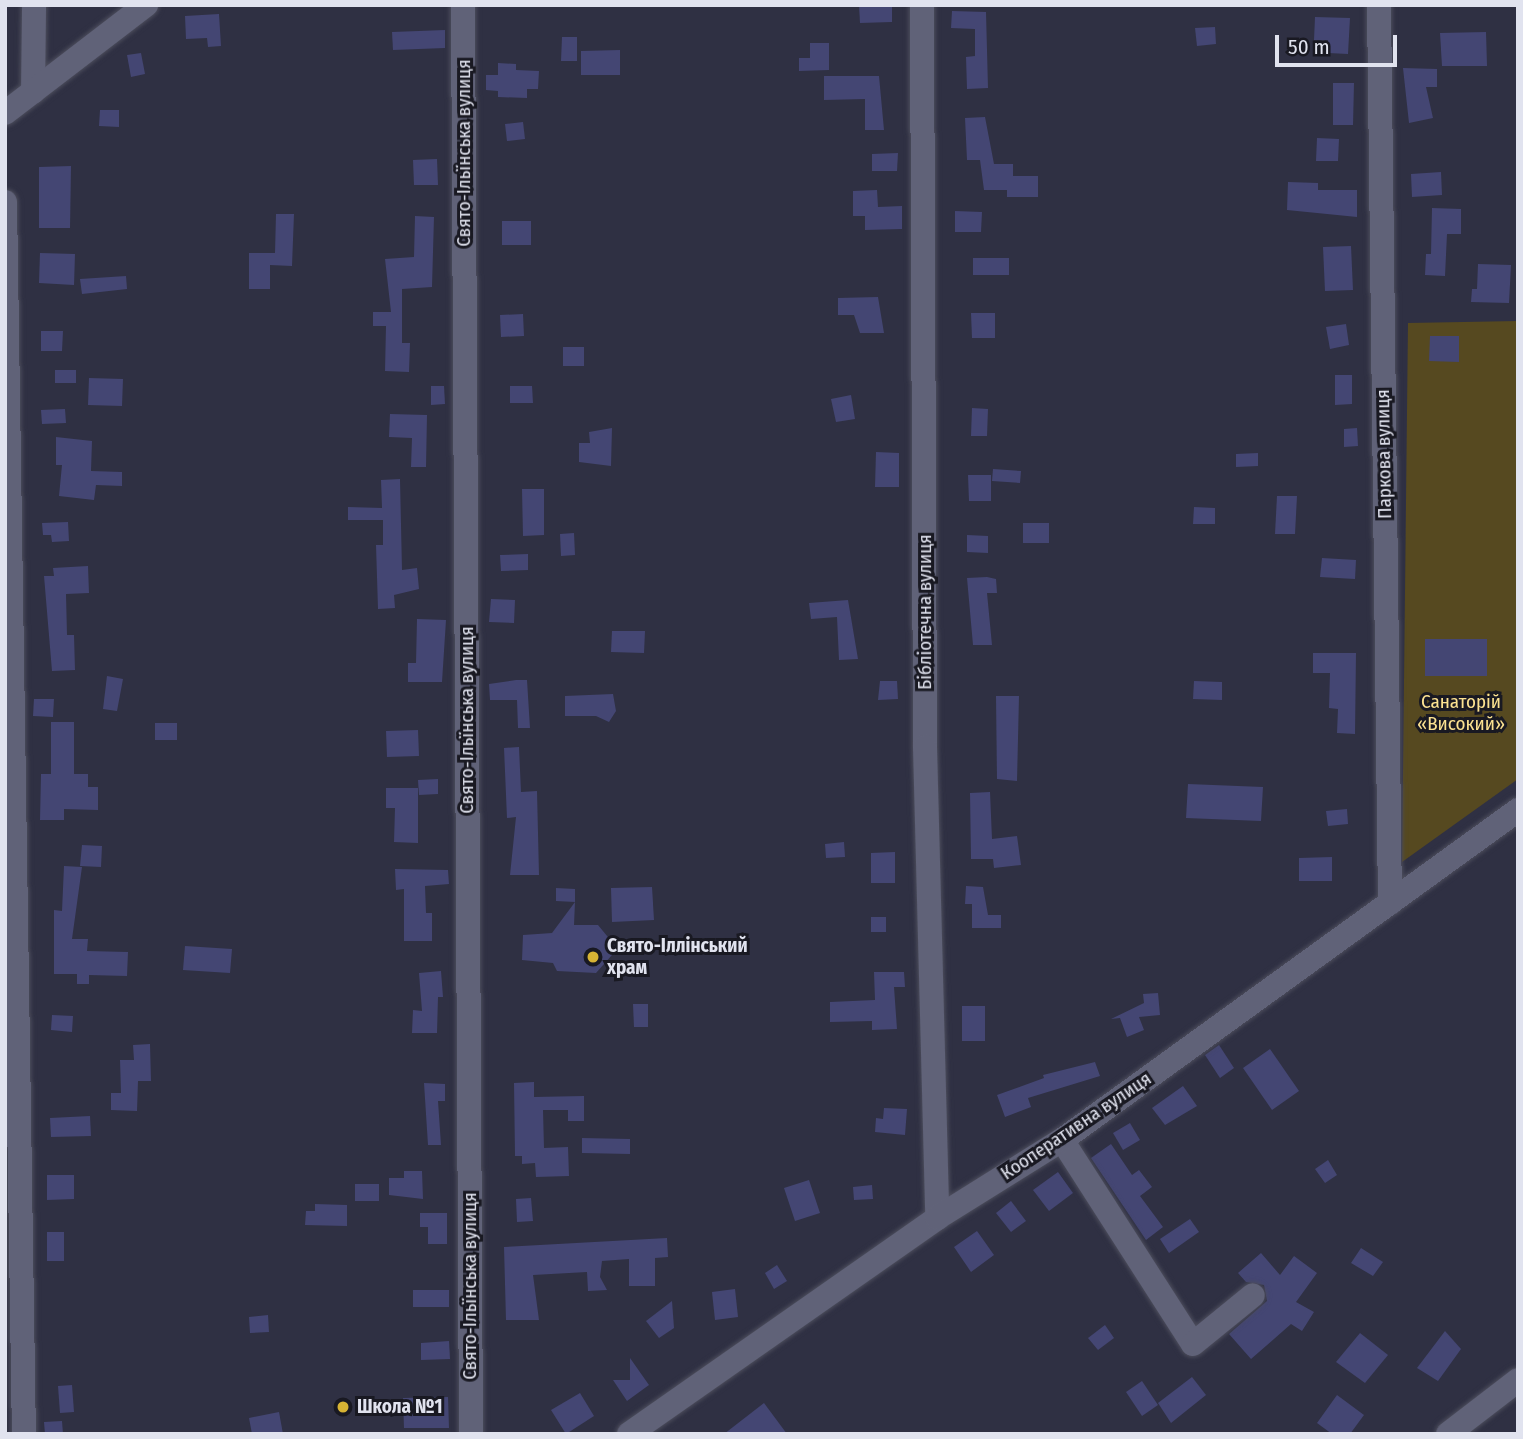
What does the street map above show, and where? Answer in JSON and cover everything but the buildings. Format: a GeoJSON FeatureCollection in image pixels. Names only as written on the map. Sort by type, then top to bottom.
{"type":"FeatureCollection","features":[{"type":"Feature","properties":{"kind":"street"},"geometry":{"type":"LineString","coordinates":[[33,92],[34,5]]}},
{"type":"Feature","properties":{"kind":"street"},"geometry":{"type":"LineString","coordinates":[[5,113],[146,5]]}},
{"type":"Feature","properties":{"kind":"street","name":"Свято-Ільїнська вулиця"},"geometry":{"type":"LineString","coordinates":[[463,5],[471,1434]]}},
{"type":"Feature","properties":{"kind":"street","name":"Бібліотечна вулиця"},"geometry":{"type":"LineString","coordinates":[[922,5],[925,747],[937,1218]]}},
{"type":"Feature","properties":{"kind":"street","name":"Паркова вулиця"},"geometry":{"type":"LineString","coordinates":[[1379,5],[1390,903]]}},
{"type":"Feature","properties":{"kind":"street"},"geometry":{"type":"LineString","coordinates":[[5,202],[24,1434]]}},
{"type":"Feature","properties":{"kind":"street","name":"Кооперативна вулиця"},"geometry":{"type":"LineString","coordinates":[[629,1434],[937,1218],[1062,1140],[1517,812]]}},
{"type":"Feature","properties":{"kind":"street"},"geometry":{"type":"LineString","coordinates":[[1062,1140],[1193,1344],[1253,1295]]}},
{"type":"Feature","properties":{"kind":"street"},"geometry":{"type":"LineString","coordinates":[[1448,1434],[1518,1380]]}},
{"type":"Feature","properties":{"kind":"green space","name":"Санаторій «Високий»"},"geometry":{"type":"Polygon","coordinates":[[[1518,321],[1518,779],[1402,862],[1408,323],[1518,321]]]}},
{"type":"Feature","properties":{"kind":"place","name":"Свято-Іллінський храм"},"geometry":{"type":"Point","coordinates":[593,957]}},
{"type":"Feature","properties":{"kind":"place","name":"Школа №1"},"geometry":{"type":"Point","coordinates":[343,1407]}}]}
